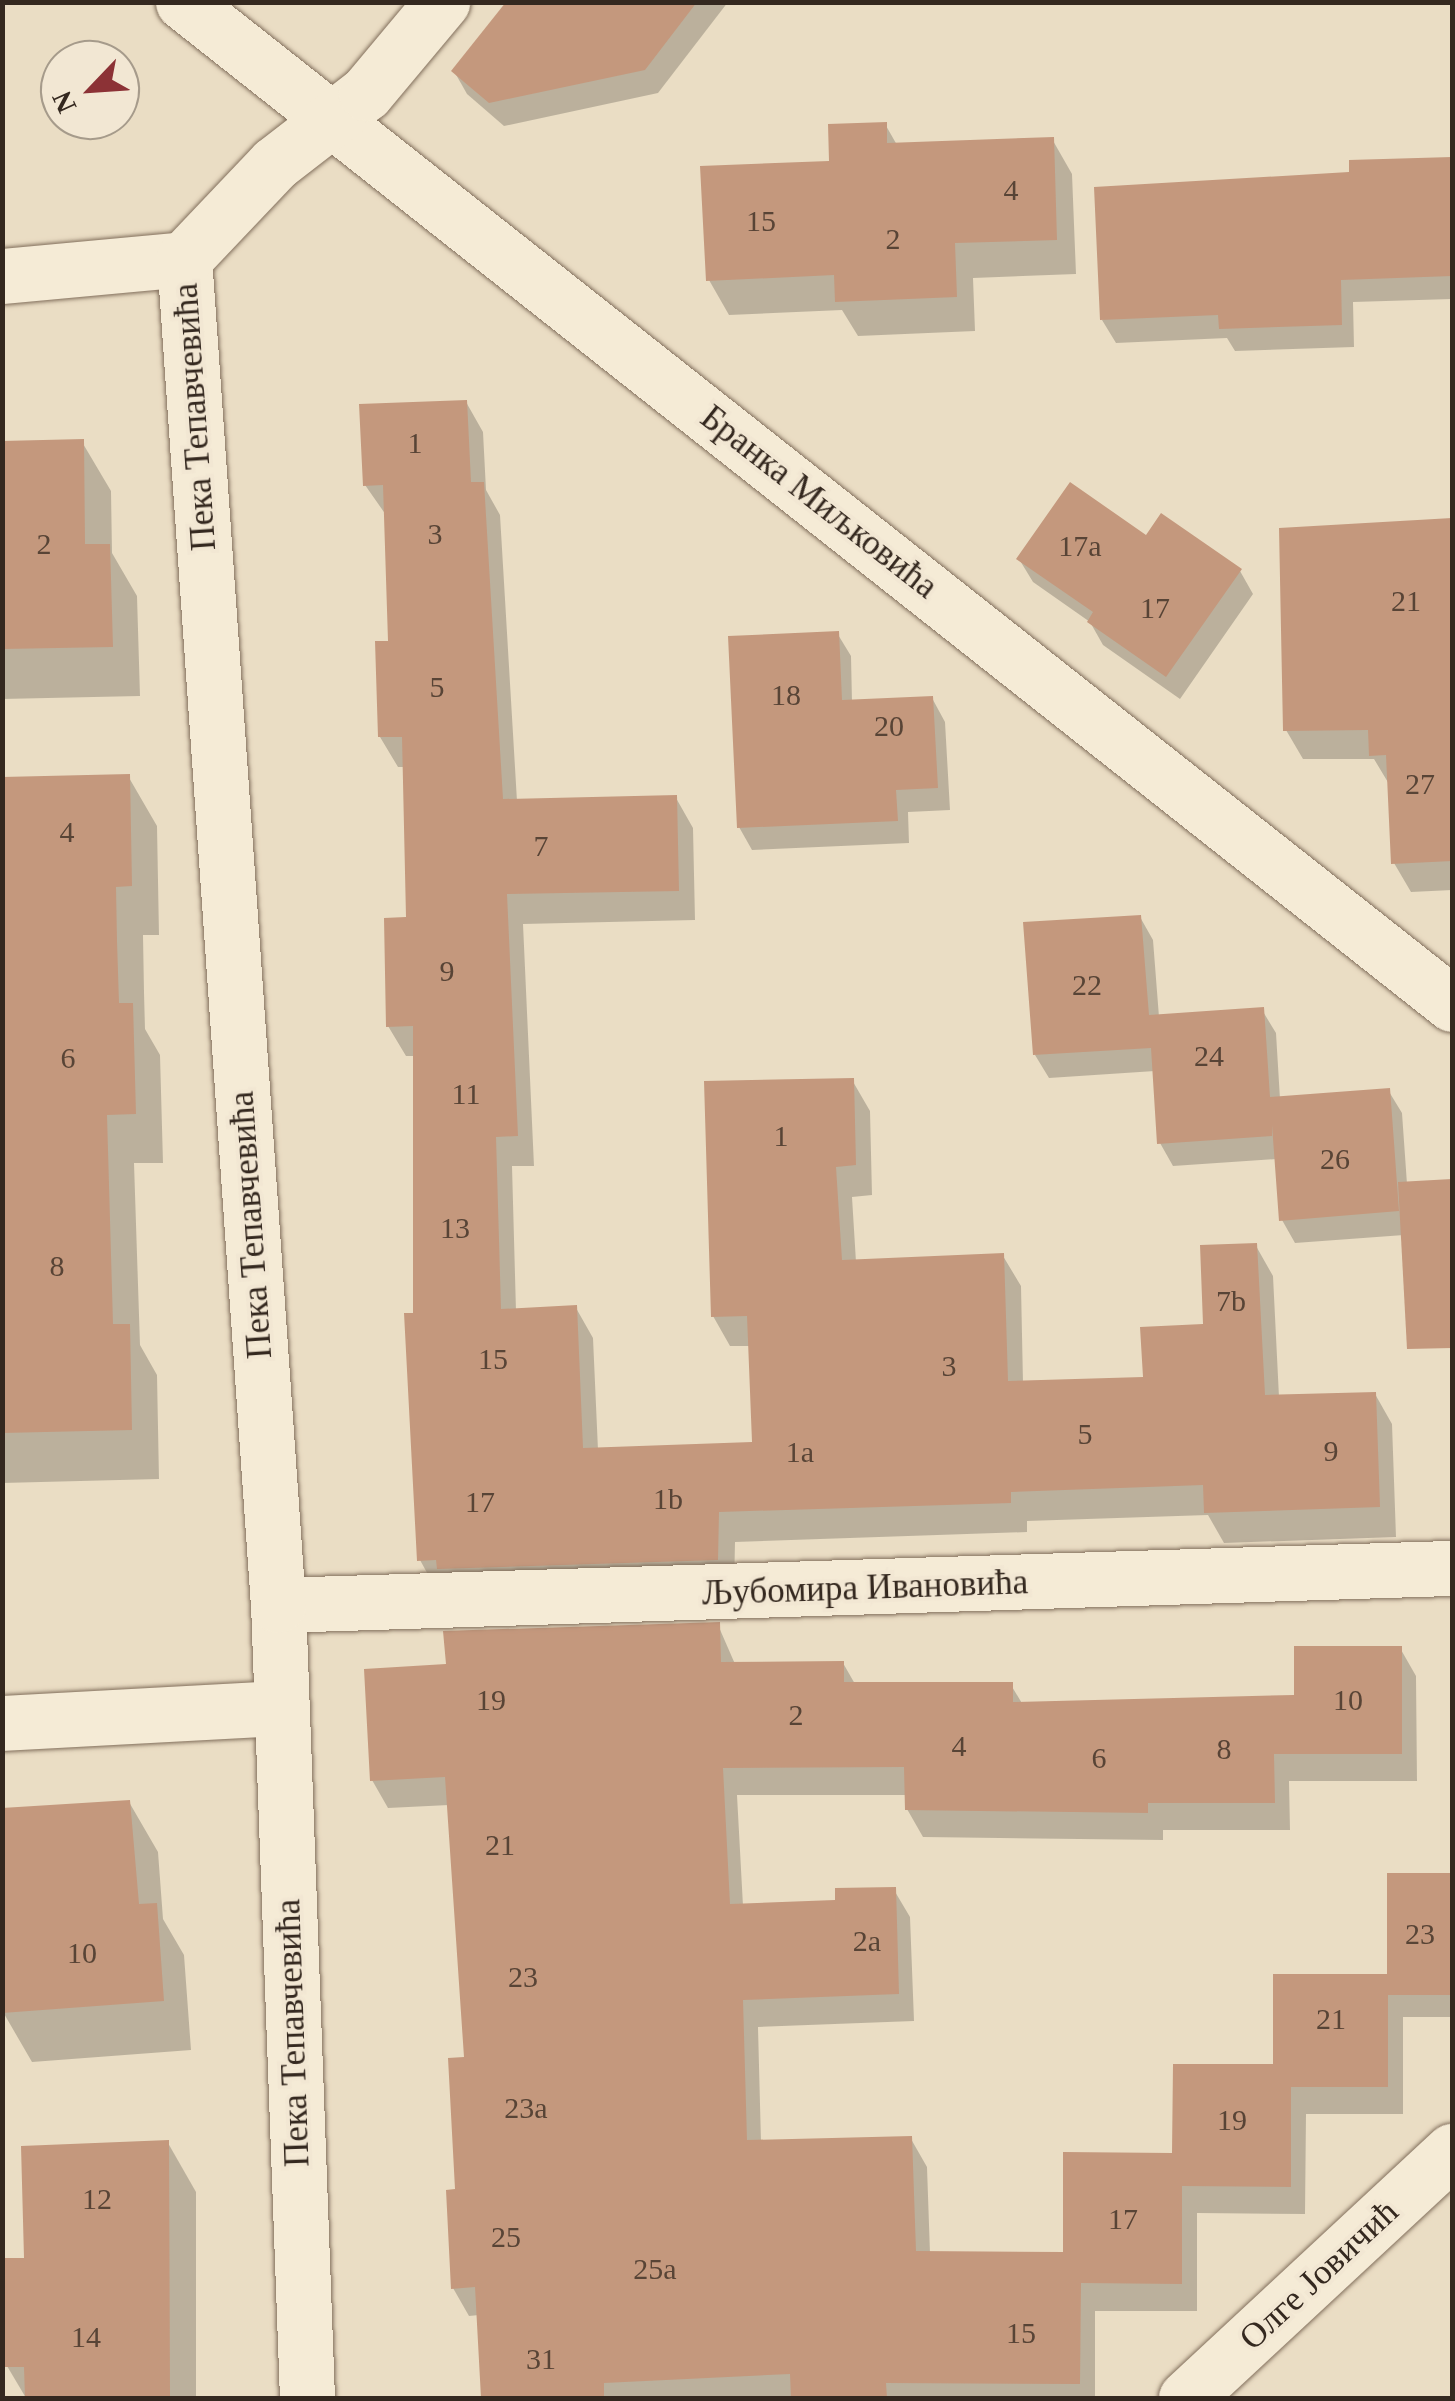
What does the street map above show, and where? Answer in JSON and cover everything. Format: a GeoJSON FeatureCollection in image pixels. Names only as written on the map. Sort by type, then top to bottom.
{"type":"FeatureCollection","features":[{"type":"Feature","properties":{"kind":"street","name":"Бранка Миљковића"},"geometry":{"type":"LineString","coordinates":[[183,2],[1452,1004]]}},
{"type":"Feature","properties":{"kind":"street","name":"Пека Тепавчевића"},"geometry":{"type":"LineString","coordinates":[[307,2398],[278,1605],[184,259],[274,164],[337,120],[389,70],[442,2]]}},
{"type":"Feature","properties":{"kind":"street"},"geometry":{"type":"LineString","coordinates":[[2,276],[184,259]]}},
{"type":"Feature","properties":{"kind":"street","name":"Љубомира Ивановића"},"geometry":{"type":"LineString","coordinates":[[278,1605],[1452,1568]]}},
{"type":"Feature","properties":{"kind":"street"},"geometry":{"type":"LineString","coordinates":[[2,1723],[280,1708]]}},
{"type":"Feature","properties":{"kind":"street","name":"Олге Јовичић"},"geometry":{"type":"LineString","coordinates":[[1186,2398],[1452,2151]]}},
{"type":"Feature","properties":{"kind":"building"},"geometry":{"type":"Polygon","coordinates":[[[506,2],[697,2],[645,70],[489,103],[451,71],[506,2]]]}},
{"type":"Feature","properties":{"kind":"building"},"geometry":{"type":"Polygon","coordinates":[[[887,122],[887,143],[1054,137],[1057,240],[955,243],[957,297],[835,302],[834,275],[706,281],[700,166],[829,161],[828,124],[887,122]]]}},
{"type":"Feature","properties":{"kind":"building"},"geometry":{"type":"Polygon","coordinates":[[[1452,157],[1452,276],[1341,280],[1342,325],[1219,329],[1218,315],[1100,320],[1094,187],[1349,172],[1349,160],[1452,157]]]}},
{"type":"Feature","properties":{"kind":"building"},"geometry":{"type":"Polygon","coordinates":[[[467,400],[471,482],[484,482],[503,799],[677,795],[679,891],[507,894],[518,1136],[496,1137],[501,1309],[577,1305],[583,1448],[752,1442],[747,1316],[711,1317],[704,1081],[854,1078],[856,1165],[836,1167],[842,1260],[1004,1253],[1008,1381],[1143,1377],[1140,1327],[1203,1324],[1200,1245],[1257,1243],[1265,1395],[1376,1392],[1380,1507],[1204,1513],[1203,1485],[1011,1492],[1011,1503],[719,1512],[718,1560],[437,1569],[436,1560],[417,1561],[404,1313],[413,1313],[413,1026],[386,1027],[384,918],[406,917],[402,737],[378,737],[375,641],[388,641],[383,485],[363,486],[359,404],[467,400]]]}},
{"type":"Feature","properties":{"kind":"building"},"geometry":{"type":"Polygon","coordinates":[[[84,439],[85,544],[110,544],[113,647],[2,649],[2,441],[84,439]]]}},
{"type":"Feature","properties":{"kind":"building"},"geometry":{"type":"Polygon","coordinates":[[[1070,482],[1146,535],[1161,513],[1242,569],[1166,677],[1087,622],[1093,612],[1016,559],[1070,482]]]}},
{"type":"Feature","properties":{"kind":"building"},"geometry":{"type":"Polygon","coordinates":[[[1452,518],[1452,861],[1391,864],[1386,755],[1369,756],[1368,730],[1283,731],[1279,528],[1452,518]]]}},
{"type":"Feature","properties":{"kind":"building"},"geometry":{"type":"Polygon","coordinates":[[[839,631],[842,700],[933,696],[938,788],[896,790],[898,821],[737,828],[728,636],[839,631]]]}},
{"type":"Feature","properties":{"kind":"building"},"geometry":{"type":"Polygon","coordinates":[[[130,774],[132,886],[116,887],[119,1003],[133,1003],[136,1114],[107,1115],[113,1324],[130,1324],[132,1430],[2,1433],[2,777],[130,774]]]}},
{"type":"Feature","properties":{"kind":"building"},"geometry":{"type":"Polygon","coordinates":[[[1141,915],[1149,1015],[1264,1007],[1270,1097],[1390,1088],[1399,1211],[1279,1221],[1272,1125],[1272,1136],[1157,1144],[1151,1048],[1033,1055],[1023,922],[1141,915]]]}},
{"type":"Feature","properties":{"kind":"building"},"geometry":{"type":"Polygon","coordinates":[[[1452,1179],[1452,1348],[1407,1349],[1398,1182],[1452,1179]]]}},
{"type":"Feature","properties":{"kind":"building"},"geometry":{"type":"Polygon","coordinates":[[[720,1622],[721,1662],[844,1661],[844,1682],[1013,1682],[1013,1702],[1294,1695],[1294,1646],[1402,1646],[1402,1754],[1274,1754],[1275,1803],[1148,1803],[1148,1813],[905,1810],[904,1767],[723,1768],[730,1904],[835,1900],[835,1888],[896,1887],[899,1994],[743,2000],[747,2140],[912,2136],[916,2251],[1063,2252],[1063,2152],[1172,2153],[1173,2064],[1273,2064],[1273,1974],[1388,1974],[1388,2087],[1291,2087],[1291,2187],[1182,2186],[1182,2284],[1081,2283],[1080,2384],[886,2383],[887,2398],[791,2398],[790,2374],[604,2383],[604,2398],[481,2398],[475,2287],[451,2289],[446,2190],[455,2189],[448,2058],[464,2057],[445,1777],[370,1781],[364,1669],[446,1664],[443,1631],[720,1622]]]}},
{"type":"Feature","properties":{"kind":"building"},"geometry":{"type":"Polygon","coordinates":[[[130,1800],[139,1904],[157,1903],[164,2001],[2,2013],[2,1808],[130,1800]]]}},
{"type":"Feature","properties":{"kind":"building"},"geometry":{"type":"Polygon","coordinates":[[[1387,1873],[1452,1873],[1452,1995],[1387,1995],[1387,1873]]]}},
{"type":"Feature","properties":{"kind":"building"},"geometry":{"type":"Polygon","coordinates":[[[169,2140],[170,2398],[25,2398],[24,2367],[5,2367],[2,2304],[2,2258],[24,2258],[21,2146],[169,2140]]]}}]}
